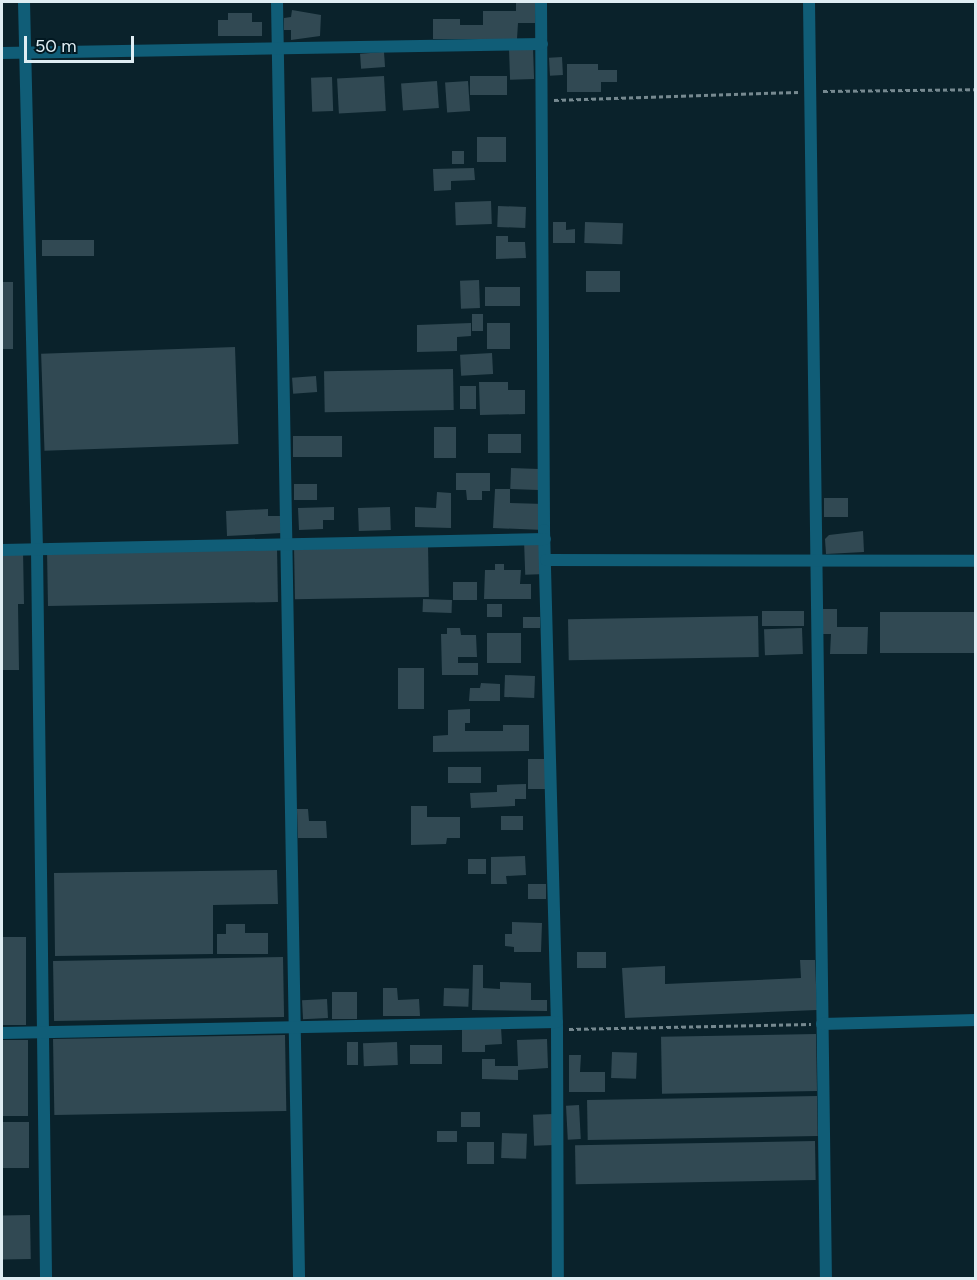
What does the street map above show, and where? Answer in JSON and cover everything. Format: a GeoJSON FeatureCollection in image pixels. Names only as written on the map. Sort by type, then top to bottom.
{"type":"FeatureCollection","features":[{"type":"Feature","properties":{"kind":"street"},"geometry":{"type":"LineString","coordinates":[[24,2],[37,550],[46,1278]]}},
{"type":"Feature","properties":{"kind":"street"},"geometry":{"type":"LineString","coordinates":[[278,2],[299,1278]]}},
{"type":"Feature","properties":{"kind":"street"},"geometry":{"type":"LineString","coordinates":[[541,2],[545,539],[557,1026],[558,1278]]}},
{"type":"Feature","properties":{"kind":"street"},"geometry":{"type":"LineString","coordinates":[[809,2],[826,1278]]}},
{"type":"Feature","properties":{"kind":"street"},"geometry":{"type":"LineString","coordinates":[[2,53],[278,46],[542,44]]}},
{"type":"Feature","properties":{"kind":"street"},"geometry":{"type":"LineString","coordinates":[[2,550],[545,539]]}},
{"type":"Feature","properties":{"kind":"street"},"geometry":{"type":"LineString","coordinates":[[546,560],[817,563],[975,561]]}},
{"type":"Feature","properties":{"kind":"street"},"geometry":{"type":"LineString","coordinates":[[822,1024],[975,1020]]}},
{"type":"Feature","properties":{"kind":"street"},"geometry":{"type":"LineString","coordinates":[[2,1033],[296,1026],[557,1026]]}},
{"type":"Feature","properties":{"kind":"path"},"geometry":{"type":"LineString","coordinates":[[543,101],[975,89]]}},
{"type":"Feature","properties":{"kind":"path"},"geometry":{"type":"LineString","coordinates":[[557,1026],[822,1024]]}},
{"type":"Feature","properties":{"kind":"building"},"geometry":{"type":"Polygon","coordinates":[[[516,2],[535,2],[535,23],[518,23],[517,39],[433,39],[433,19],[460,19],[460,25],[483,25],[483,11],[516,11],[516,2]]]}},
{"type":"Feature","properties":{"kind":"building"},"geometry":{"type":"Polygon","coordinates":[[[292,10],[321,15],[320,36],[291,40],[291,30],[284,30],[284,18],[291,17],[292,10]]]}},
{"type":"Feature","properties":{"kind":"building"},"geometry":{"type":"Polygon","coordinates":[[[228,13],[252,13],[252,22],[262,22],[262,36],[218,36],[218,20],[228,20],[228,13]]]}},
{"type":"Feature","properties":{"kind":"building"},"geometry":{"type":"Polygon","coordinates":[[[533,48],[534,79],[510,80],[509,49],[533,48]]]}},
{"type":"Feature","properties":{"kind":"building"},"geometry":{"type":"Polygon","coordinates":[[[384,52],[385,67],[361,69],[360,54],[384,52]]]}},
{"type":"Feature","properties":{"kind":"building"},"geometry":{"type":"Polygon","coordinates":[[[562,57],[563,75],[550,76],[549,58],[562,57]]]}},
{"type":"Feature","properties":{"kind":"building"},"geometry":{"type":"Polygon","coordinates":[[[567,64],[598,64],[598,70],[617,70],[617,82],[601,82],[601,92],[567,92],[567,64]]]}},
{"type":"Feature","properties":{"kind":"building"},"geometry":{"type":"Polygon","coordinates":[[[384,76],[386,111],[339,113],[337,78],[384,76]]]}},
{"type":"Feature","properties":{"kind":"building"},"geometry":{"type":"Polygon","coordinates":[[[470,76],[507,76],[507,95],[470,95],[470,76]]]}},
{"type":"Feature","properties":{"kind":"building"},"geometry":{"type":"Polygon","coordinates":[[[332,77],[333,111],[312,112],[311,78],[332,77]]]}},
{"type":"Feature","properties":{"kind":"building"},"geometry":{"type":"Polygon","coordinates":[[[437,81],[439,108],[403,110],[401,84],[437,81]]]}},
{"type":"Feature","properties":{"kind":"building"},"geometry":{"type":"Polygon","coordinates":[[[468,81],[470,111],[447,113],[445,83],[468,81]]]}},
{"type":"Feature","properties":{"kind":"building"},"geometry":{"type":"Polygon","coordinates":[[[477,137],[506,137],[506,162],[477,162],[477,137]]]}},
{"type":"Feature","properties":{"kind":"building"},"geometry":{"type":"Polygon","coordinates":[[[452,151],[464,151],[464,164],[452,164],[452,151]]]}},
{"type":"Feature","properties":{"kind":"building"},"geometry":{"type":"Polygon","coordinates":[[[474,168],[475,180],[451,181],[451,190],[434,191],[433,169],[474,168]]]}},
{"type":"Feature","properties":{"kind":"building"},"geometry":{"type":"Polygon","coordinates":[[[491,201],[492,224],[456,225],[455,202],[491,201]]]}},
{"type":"Feature","properties":{"kind":"building"},"geometry":{"type":"Polygon","coordinates":[[[498,206],[526,207],[525,228],[497,227],[498,206]]]}},
{"type":"Feature","properties":{"kind":"building"},"geometry":{"type":"Polygon","coordinates":[[[553,222],[566,222],[566,230],[575,229],[575,243],[553,243],[553,222]]]}},
{"type":"Feature","properties":{"kind":"building"},"geometry":{"type":"Polygon","coordinates":[[[585,222],[623,223],[622,244],[584,243],[585,222]]]}},
{"type":"Feature","properties":{"kind":"building"},"geometry":{"type":"Polygon","coordinates":[[[496,236],[508,236],[508,242],[525,242],[526,258],[496,259],[496,236]]]}},
{"type":"Feature","properties":{"kind":"building"},"geometry":{"type":"Polygon","coordinates":[[[42,240],[94,240],[94,256],[42,256],[42,240]]]}},
{"type":"Feature","properties":{"kind":"building"},"geometry":{"type":"Polygon","coordinates":[[[586,271],[620,271],[620,292],[586,292],[586,271]]]}},
{"type":"Feature","properties":{"kind":"building"},"geometry":{"type":"Polygon","coordinates":[[[479,280],[480,308],[461,309],[460,281],[479,280]]]}},
{"type":"Feature","properties":{"kind":"building"},"geometry":{"type":"Polygon","coordinates":[[[2,282],[13,282],[13,349],[2,349],[2,282]]]}},
{"type":"Feature","properties":{"kind":"building"},"geometry":{"type":"Polygon","coordinates":[[[485,287],[520,287],[520,306],[485,306],[485,287]]]}},
{"type":"Feature","properties":{"kind":"building"},"geometry":{"type":"Polygon","coordinates":[[[472,314],[483,314],[483,331],[472,331],[472,314]]]}},
{"type":"Feature","properties":{"kind":"building"},"geometry":{"type":"Polygon","coordinates":[[[471,323],[471,336],[457,337],[457,351],[417,352],[417,325],[471,323]]]}},
{"type":"Feature","properties":{"kind":"building"},"geometry":{"type":"Polygon","coordinates":[[[487,323],[510,323],[510,349],[487,349],[487,323]]]}},
{"type":"Feature","properties":{"kind":"building"},"geometry":{"type":"Polygon","coordinates":[[[235,347],[238,444],[45,451],[41,354],[235,347]]]}},
{"type":"Feature","properties":{"kind":"building"},"geometry":{"type":"Polygon","coordinates":[[[492,353],[493,374],[461,376],[460,355],[492,353]]]}},
{"type":"Feature","properties":{"kind":"building"},"geometry":{"type":"Polygon","coordinates":[[[453,369],[454,410],[325,412],[324,371],[453,369]]]}},
{"type":"Feature","properties":{"kind":"building"},"geometry":{"type":"Polygon","coordinates":[[[316,376],[317,392],[293,394],[292,378],[316,376]]]}},
{"type":"Feature","properties":{"kind":"building"},"geometry":{"type":"Polygon","coordinates":[[[479,382],[508,382],[508,390],[525,390],[525,414],[480,415],[479,382]]]}},
{"type":"Feature","properties":{"kind":"building"},"geometry":{"type":"Polygon","coordinates":[[[460,386],[476,386],[476,409],[460,409],[460,386]]]}},
{"type":"Feature","properties":{"kind":"building"},"geometry":{"type":"Polygon","coordinates":[[[434,427],[456,427],[456,458],[434,458],[434,427]]]}},
{"type":"Feature","properties":{"kind":"building"},"geometry":{"type":"Polygon","coordinates":[[[488,434],[521,434],[521,453],[488,453],[488,434]]]}},
{"type":"Feature","properties":{"kind":"building"},"geometry":{"type":"Polygon","coordinates":[[[293,436],[342,436],[342,457],[293,457],[293,436]]]}},
{"type":"Feature","properties":{"kind":"building"},"geometry":{"type":"Polygon","coordinates":[[[511,468],[539,469],[538,490],[510,489],[511,468]]]}},
{"type":"Feature","properties":{"kind":"building"},"geometry":{"type":"Polygon","coordinates":[[[456,473],[490,473],[490,491],[482,491],[482,500],[467,500],[466,490],[456,490],[456,473]]]}},
{"type":"Feature","properties":{"kind":"building"},"geometry":{"type":"Polygon","coordinates":[[[294,484],[317,484],[317,500],[294,500],[294,484]]]}},
{"type":"Feature","properties":{"kind":"building"},"geometry":{"type":"Polygon","coordinates":[[[495,489],[510,489],[510,503],[545,504],[544,530],[493,528],[495,489]]]}},
{"type":"Feature","properties":{"kind":"building"},"geometry":{"type":"Polygon","coordinates":[[[437,492],[451,493],[451,528],[415,527],[415,507],[436,508],[437,492]]]}},
{"type":"Feature","properties":{"kind":"building"},"geometry":{"type":"Polygon","coordinates":[[[824,498],[848,498],[848,517],[824,517],[824,498]]]}},
{"type":"Feature","properties":{"kind":"building"},"geometry":{"type":"Polygon","coordinates":[[[334,507],[334,520],[323,520],[323,529],[299,530],[298,508],[334,507]]]}},
{"type":"Feature","properties":{"kind":"building"},"geometry":{"type":"Polygon","coordinates":[[[390,507],[391,530],[359,531],[358,508],[390,507]]]}},
{"type":"Feature","properties":{"kind":"building"},"geometry":{"type":"Polygon","coordinates":[[[268,509],[268,516],[281,516],[282,533],[227,536],[226,511],[268,509]]]}},
{"type":"Feature","properties":{"kind":"building"},"geometry":{"type":"Polygon","coordinates":[[[863,531],[864,552],[826,554],[825,539],[829,535],[863,531]]]}},
{"type":"Feature","properties":{"kind":"building"},"geometry":{"type":"Polygon","coordinates":[[[545,539],[546,574],[525,575],[524,540],[545,539]]]}},
{"type":"Feature","properties":{"kind":"building"},"geometry":{"type":"Polygon","coordinates":[[[428,544],[429,597],[295,599],[294,546],[428,544]]]}},
{"type":"Feature","properties":{"kind":"building"},"geometry":{"type":"Polygon","coordinates":[[[277,547],[278,602],[48,606],[47,551],[277,547]]]}},
{"type":"Feature","properties":{"kind":"building"},"geometry":{"type":"Polygon","coordinates":[[[2,550],[23,550],[24,604],[18,604],[19,670],[2,670],[2,550]]]}},
{"type":"Feature","properties":{"kind":"building"},"geometry":{"type":"Polygon","coordinates":[[[495,564],[504,564],[504,570],[521,570],[520,584],[531,584],[531,599],[484,599],[485,570],[495,570],[495,564]]]}},
{"type":"Feature","properties":{"kind":"building"},"geometry":{"type":"Polygon","coordinates":[[[453,582],[477,582],[477,600],[453,600],[453,582]]]}},
{"type":"Feature","properties":{"kind":"building"},"geometry":{"type":"Polygon","coordinates":[[[423,599],[452,600],[452,613],[423,612],[423,599]]]}},
{"type":"Feature","properties":{"kind":"building"},"geometry":{"type":"Polygon","coordinates":[[[487,604],[502,604],[502,617],[487,617],[487,604]]]}},
{"type":"Feature","properties":{"kind":"building"},"geometry":{"type":"Polygon","coordinates":[[[823,609],[837,609],[837,627],[868,627],[867,654],[830,654],[831,634],[823,634],[823,609]]]}},
{"type":"Feature","properties":{"kind":"building"},"geometry":{"type":"Polygon","coordinates":[[[762,611],[804,611],[804,626],[762,626],[762,611]]]}},
{"type":"Feature","properties":{"kind":"building"},"geometry":{"type":"Polygon","coordinates":[[[880,612],[976,612],[976,653],[880,653],[880,612]]]}},
{"type":"Feature","properties":{"kind":"building"},"geometry":{"type":"Polygon","coordinates":[[[758,616],[759,657],[569,660],[568,619],[758,616]]]}},
{"type":"Feature","properties":{"kind":"building"},"geometry":{"type":"Polygon","coordinates":[[[523,617],[540,617],[540,628],[523,628],[523,617]]]}},
{"type":"Feature","properties":{"kind":"building"},"geometry":{"type":"Polygon","coordinates":[[[447,628],[460,628],[461,635],[476,635],[477,657],[458,657],[458,663],[478,663],[478,675],[442,675],[441,634],[447,634],[447,628]]]}},
{"type":"Feature","properties":{"kind":"building"},"geometry":{"type":"Polygon","coordinates":[[[802,628],[803,654],[765,655],[764,629],[802,628]]]}},
{"type":"Feature","properties":{"kind":"building"},"geometry":{"type":"Polygon","coordinates":[[[487,633],[521,633],[521,663],[487,663],[487,633]]]}},
{"type":"Feature","properties":{"kind":"building"},"geometry":{"type":"Polygon","coordinates":[[[398,668],[424,668],[424,709],[398,709],[398,668]]]}},
{"type":"Feature","properties":{"kind":"building"},"geometry":{"type":"Polygon","coordinates":[[[505,675],[535,676],[534,698],[504,697],[505,675]]]}},
{"type":"Feature","properties":{"kind":"building"},"geometry":{"type":"Polygon","coordinates":[[[481,683],[500,684],[500,701],[469,701],[470,688],[480,688],[481,683]]]}},
{"type":"Feature","properties":{"kind":"building"},"geometry":{"type":"Polygon","coordinates":[[[470,709],[470,723],[465,723],[465,731],[503,731],[503,725],[529,725],[529,751],[433,752],[433,736],[448,735],[448,710],[470,709]]]}},
{"type":"Feature","properties":{"kind":"building"},"geometry":{"type":"Polygon","coordinates":[[[528,759],[545,759],[545,789],[528,789],[528,759]]]}},
{"type":"Feature","properties":{"kind":"building"},"geometry":{"type":"Polygon","coordinates":[[[448,767],[481,767],[481,783],[448,783],[448,767]]]}},
{"type":"Feature","properties":{"kind":"building"},"geometry":{"type":"Polygon","coordinates":[[[526,784],[526,799],[515,799],[515,806],[471,808],[470,793],[497,792],[497,785],[526,784]]]}},
{"type":"Feature","properties":{"kind":"building"},"geometry":{"type":"Polygon","coordinates":[[[411,806],[427,806],[427,817],[460,817],[460,838],[447,838],[446,844],[411,845],[411,806]]]}},
{"type":"Feature","properties":{"kind":"building"},"geometry":{"type":"Polygon","coordinates":[[[297,809],[308,809],[309,821],[326,821],[327,838],[298,838],[297,809]]]}},
{"type":"Feature","properties":{"kind":"building"},"geometry":{"type":"Polygon","coordinates":[[[501,816],[523,816],[523,830],[501,830],[501,816]]]}},
{"type":"Feature","properties":{"kind":"building"},"geometry":{"type":"Polygon","coordinates":[[[525,856],[526,875],[506,876],[507,884],[491,884],[491,857],[525,856]]]}},
{"type":"Feature","properties":{"kind":"building"},"geometry":{"type":"Polygon","coordinates":[[[468,859],[486,859],[486,874],[468,874],[468,859]]]}},
{"type":"Feature","properties":{"kind":"building"},"geometry":{"type":"Polygon","coordinates":[[[277,870],[278,904],[213,905],[213,954],[55,956],[54,873],[277,870]]]}},
{"type":"Feature","properties":{"kind":"building"},"geometry":{"type":"Polygon","coordinates":[[[528,884],[546,884],[546,899],[528,899],[528,884]]]}},
{"type":"Feature","properties":{"kind":"building"},"geometry":{"type":"Polygon","coordinates":[[[512,922],[542,923],[541,952],[514,952],[514,947],[505,946],[505,934],[512,934],[512,922]]]}},
{"type":"Feature","properties":{"kind":"building"},"geometry":{"type":"Polygon","coordinates":[[[226,924],[245,924],[245,933],[268,933],[268,954],[217,954],[217,934],[226,934],[226,924]]]}},
{"type":"Feature","properties":{"kind":"building"},"geometry":{"type":"Polygon","coordinates":[[[2,937],[26,937],[26,1025],[2,1025],[2,937]]]}},
{"type":"Feature","properties":{"kind":"building"},"geometry":{"type":"Polygon","coordinates":[[[577,952],[606,952],[606,968],[577,968],[577,952]]]}},
{"type":"Feature","properties":{"kind":"building"},"geometry":{"type":"Polygon","coordinates":[[[283,957],[284,1017],[54,1021],[53,961],[283,957]]]}},
{"type":"Feature","properties":{"kind":"building"},"geometry":{"type":"Polygon","coordinates":[[[800,960],[815,960],[817,1010],[625,1018],[622,968],[665,966],[665,984],[801,978],[800,960]]]}},
{"type":"Feature","properties":{"kind":"building"},"geometry":{"type":"Polygon","coordinates":[[[473,965],[483,965],[483,988],[500,989],[500,982],[531,983],[531,1000],[547,1000],[547,1011],[472,1010],[473,965]]]}},
{"type":"Feature","properties":{"kind":"building"},"geometry":{"type":"Polygon","coordinates":[[[383,988],[397,988],[398,1000],[419,999],[420,1016],[383,1016],[383,988]]]}},
{"type":"Feature","properties":{"kind":"building"},"geometry":{"type":"Polygon","coordinates":[[[444,988],[469,989],[468,1007],[443,1006],[444,988]]]}},
{"type":"Feature","properties":{"kind":"building"},"geometry":{"type":"Polygon","coordinates":[[[332,992],[357,992],[357,1019],[332,1019],[332,992]]]}},
{"type":"Feature","properties":{"kind":"building"},"geometry":{"type":"Polygon","coordinates":[[[327,999],[328,1018],[303,1019],[302,1000],[327,999]]]}},
{"type":"Feature","properties":{"kind":"building"},"geometry":{"type":"Polygon","coordinates":[[[501,1027],[502,1044],[485,1045],[485,1052],[462,1052],[462,1028],[501,1027]]]}},
{"type":"Feature","properties":{"kind":"building"},"geometry":{"type":"Polygon","coordinates":[[[816,1034],[817,1091],[662,1094],[661,1037],[816,1034]]]}},
{"type":"Feature","properties":{"kind":"building"},"geometry":{"type":"Polygon","coordinates":[[[285,1035],[286,1111],[54,1115],[53,1039],[285,1035]]]}},
{"type":"Feature","properties":{"kind":"building"},"geometry":{"type":"Polygon","coordinates":[[[547,1039],[548,1068],[518,1070],[518,1080],[482,1079],[482,1059],[495,1059],[495,1066],[518,1066],[517,1040],[547,1039]]]}},
{"type":"Feature","properties":{"kind":"building"},"geometry":{"type":"Polygon","coordinates":[[[2,1040],[28,1040],[28,1116],[2,1116],[2,1040]]]}},
{"type":"Feature","properties":{"kind":"building"},"geometry":{"type":"Polygon","coordinates":[[[347,1042],[358,1042],[358,1065],[347,1065],[347,1042]]]}},
{"type":"Feature","properties":{"kind":"building"},"geometry":{"type":"Polygon","coordinates":[[[397,1042],[398,1065],[364,1066],[363,1043],[397,1042]]]}},
{"type":"Feature","properties":{"kind":"building"},"geometry":{"type":"Polygon","coordinates":[[[410,1045],[442,1045],[442,1064],[410,1064],[410,1045]]]}},
{"type":"Feature","properties":{"kind":"building"},"geometry":{"type":"Polygon","coordinates":[[[612,1052],[637,1053],[636,1079],[611,1078],[612,1052]]]}},
{"type":"Feature","properties":{"kind":"building"},"geometry":{"type":"Polygon","coordinates":[[[569,1055],[581,1055],[580,1072],[605,1072],[605,1092],[569,1092],[569,1055]]]}},
{"type":"Feature","properties":{"kind":"building"},"geometry":{"type":"Polygon","coordinates":[[[817,1096],[818,1136],[588,1140],[587,1100],[817,1096]]]}},
{"type":"Feature","properties":{"kind":"building"},"geometry":{"type":"Polygon","coordinates":[[[579,1105],[581,1139],[568,1140],[566,1106],[579,1105]]]}},
{"type":"Feature","properties":{"kind":"building"},"geometry":{"type":"Polygon","coordinates":[[[461,1112],[480,1112],[480,1127],[461,1127],[461,1112]]]}},
{"type":"Feature","properties":{"kind":"building"},"geometry":{"type":"Polygon","coordinates":[[[553,1114],[554,1145],[534,1146],[533,1115],[553,1114]]]}},
{"type":"Feature","properties":{"kind":"building"},"geometry":{"type":"Polygon","coordinates":[[[2,1122],[29,1122],[29,1168],[2,1168],[2,1122]]]}},
{"type":"Feature","properties":{"kind":"building"},"geometry":{"type":"Polygon","coordinates":[[[437,1131],[457,1131],[457,1142],[437,1142],[437,1131]]]}},
{"type":"Feature","properties":{"kind":"building"},"geometry":{"type":"Polygon","coordinates":[[[502,1133],[527,1134],[526,1159],[501,1158],[502,1133]]]}},
{"type":"Feature","properties":{"kind":"building"},"geometry":{"type":"Polygon","coordinates":[[[815,1141],[816,1180],[576,1184],[575,1145],[815,1141]]]}},
{"type":"Feature","properties":{"kind":"building"},"geometry":{"type":"Polygon","coordinates":[[[467,1142],[494,1142],[494,1164],[467,1164],[467,1142]]]}},
{"type":"Feature","properties":{"kind":"building"},"geometry":{"type":"Polygon","coordinates":[[[2,1215],[30,1215],[31,1259],[3,1259],[2,1215]]]}}]}
